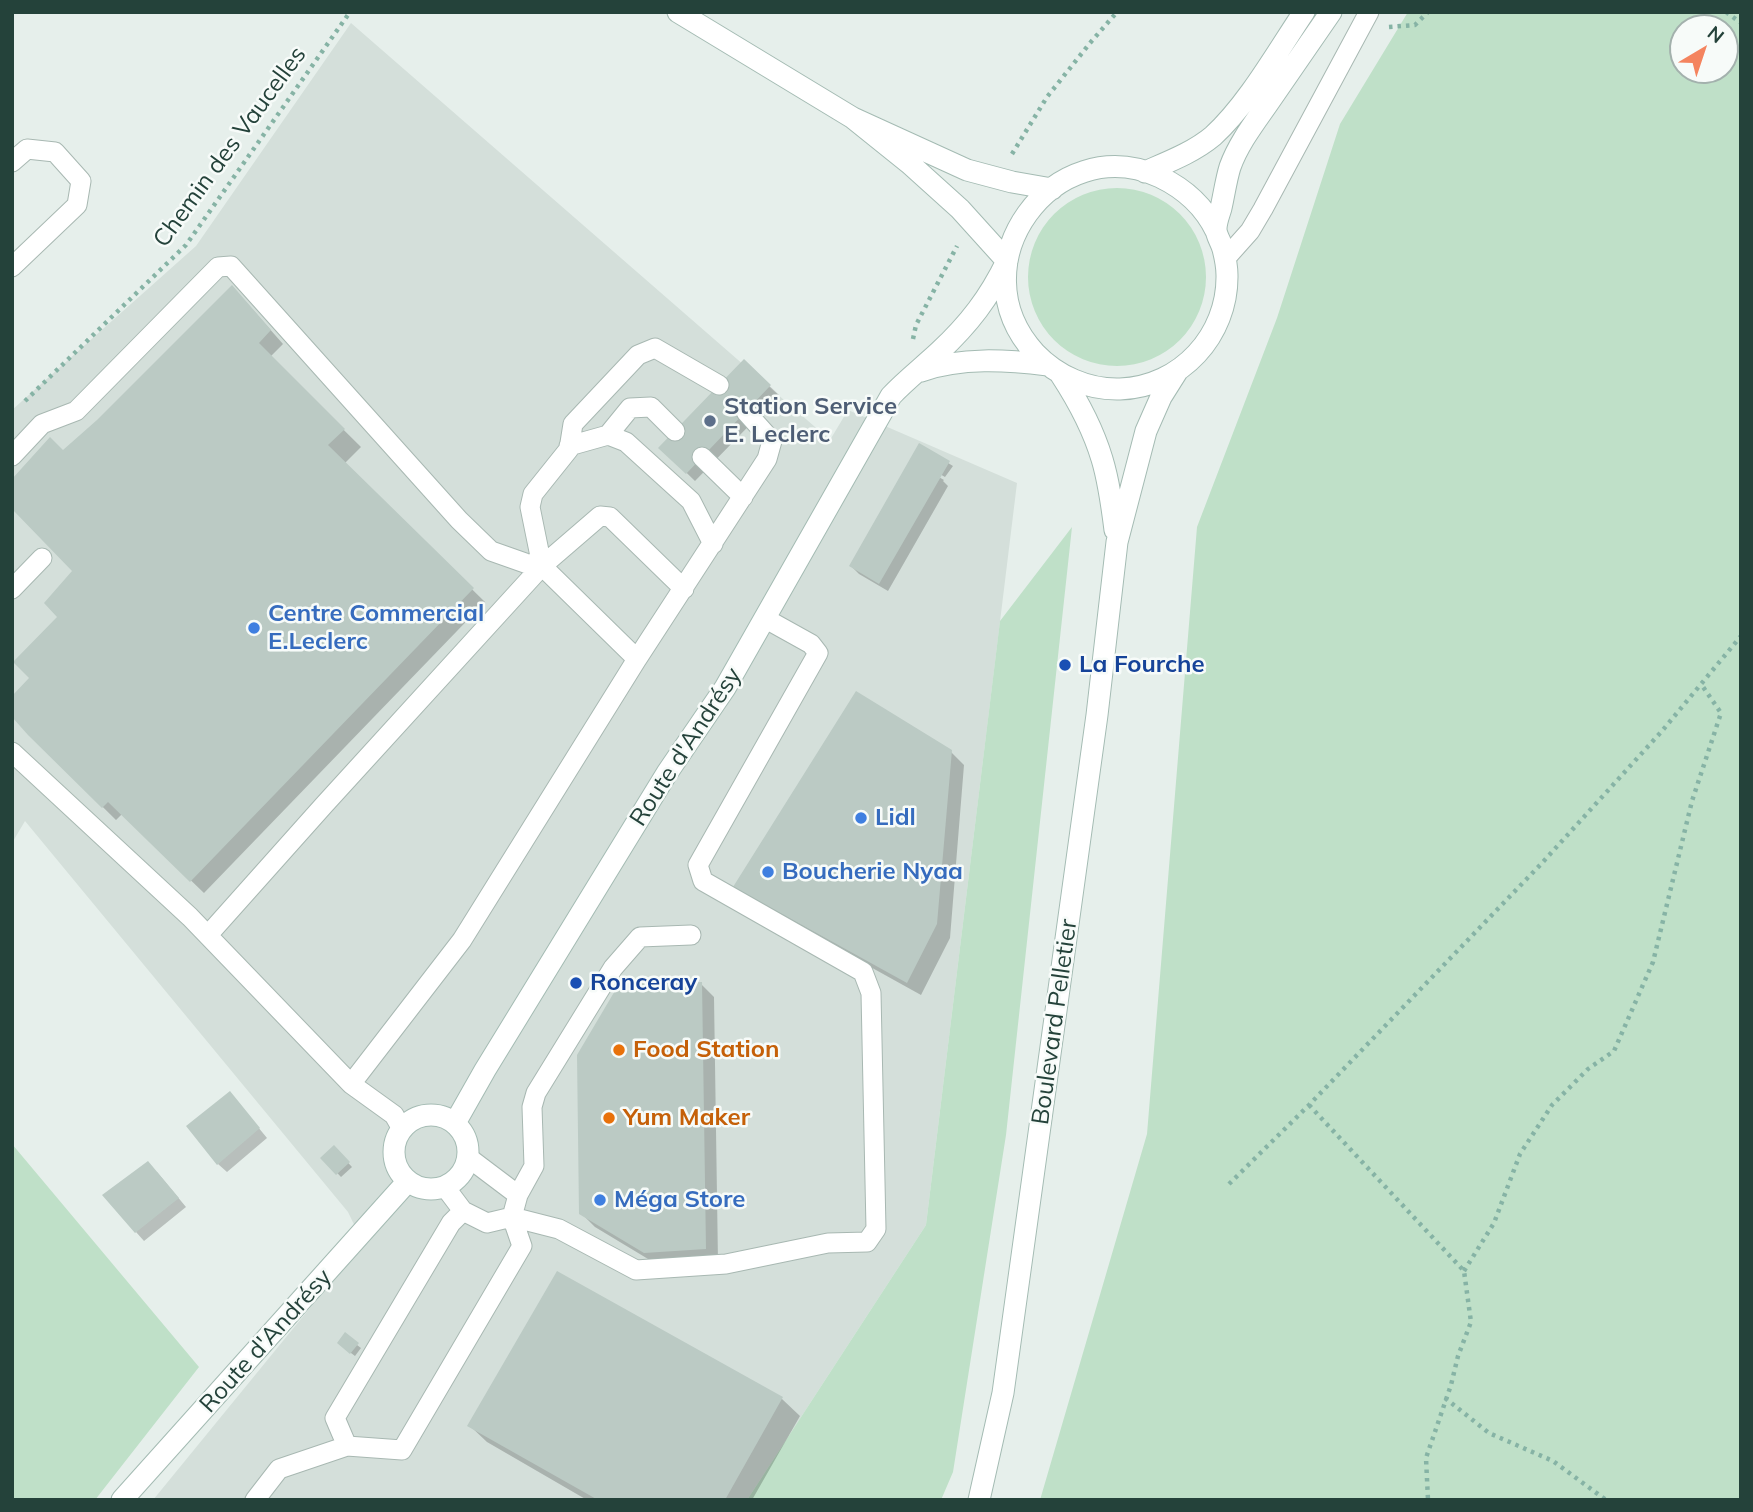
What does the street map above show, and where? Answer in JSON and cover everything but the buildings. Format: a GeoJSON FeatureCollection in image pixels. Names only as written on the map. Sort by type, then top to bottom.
{"type":"FeatureCollection","features":[{"type":"Feature","properties":{"kind":"main road"},"geometry":{"type":"LineString","coordinates":[[678,12],[853,118],[967,170],[1052,189]]}},
{"type":"Feature","properties":{"kind":"main road"},"geometry":{"type":"LineString","coordinates":[[1145,172],[1191,150],[1211,137],[1230,118],[1304,12]]}},
{"type":"Feature","properties":{"kind":"main road"},"geometry":{"type":"LineString","coordinates":[[1216,231],[1229,169],[1241,144],[1331,12]]}},
{"type":"Feature","properties":{"kind":"main road"},"geometry":{"type":"LineString","coordinates":[[853,118],[960,209],[1007,261]]}},
{"type":"Feature","properties":{"kind":"main road"},"geometry":{"type":"LineString","coordinates":[[1119,168],[1145,172],[1171,183],[1187,194],[1201,207],[1216,231],[1225,259],[1227,287],[1219,321],[1195,357],[1163,379],[1121,389],[1086,385],[1055,370],[1031,349],[1015,323],[1007,292],[1007,261],[1014,236],[1023,220],[1052,189],[1068,179],[1093,170],[1119,168]]}},
{"type":"Feature","properties":{"kind":"main road","name":"Route d'Andrésy"},"geometry":{"type":"LineString","coordinates":[[455,1123],[667,773],[725,688],[891,396],[969,321],[990,294],[1007,261]]}},
{"type":"Feature","properties":{"kind":"main road","name":"Route d'Andrésy"},"geometry":{"type":"LineString","coordinates":[[916,373],[938,366],[977,361],[1024,362],[1055,370]]}},
{"type":"Feature","properties":{"kind":"main road","name":"Boulevard Pelletier"},"geometry":{"type":"LineString","coordinates":[[1055,370],[1084,414],[1102,460],[1117,542]]}},
{"type":"Feature","properties":{"kind":"main road","name":"Boulevard Pelletier"},"geometry":{"type":"LineString","coordinates":[[979,1500],[1003,1393],[1097,715],[1117,542],[1146,432],[1161,397],[1178,370]]}},
{"type":"Feature","properties":{"kind":"main road"},"geometry":{"type":"LineString","coordinates":[[438,1115],[455,1123],[467,1139],[468,1158],[461,1176],[445,1187],[426,1189],[408,1181],[396,1166],[394,1146],[402,1129],[418,1117],[438,1115]]}},
{"type":"Feature","properties":{"kind":"main road","name":"Route d'Andrésy"},"geometry":{"type":"LineString","coordinates":[[122,1500],[408,1181]]}},
{"type":"Feature","properties":{"kind":"lane"},"geometry":{"type":"LineString","coordinates":[[1225,259],[1250,230],[1263,209],[1369,12]]}},
{"type":"Feature","properties":{"kind":"lane"},"geometry":{"type":"LineString","coordinates":[[12,162],[27,149],[55,152],[81,181],[77,205],[12,267]]}},
{"type":"Feature","properties":{"kind":"lane"},"geometry":{"type":"LineString","coordinates":[[12,456],[42,425],[76,411],[218,267],[231,266],[458,520],[491,551],[525,564],[542,566]]}},
{"type":"Feature","properties":{"kind":"lane"},"geometry":{"type":"LineString","coordinates":[[637,659],[542,566],[530,507],[533,494],[569,449],[573,424],[638,355],[654,348],[719,385]]}},
{"type":"Feature","properties":{"kind":"lane"},"geometry":{"type":"LineString","coordinates":[[569,446],[608,435],[630,408],[651,407],[675,430]]}},
{"type":"Feature","properties":{"kind":"lane"},"geometry":{"type":"LineString","coordinates":[[351,1084],[462,940],[637,659],[767,459],[772,441],[746,412]]}},
{"type":"Feature","properties":{"kind":"lane"},"geometry":{"type":"LineString","coordinates":[[608,435],[626,442],[691,501],[713,544]]}},
{"type":"Feature","properties":{"kind":"lane"},"geometry":{"type":"LineString","coordinates":[[702,457],[744,497]]}},
{"type":"Feature","properties":{"kind":"lane"},"geometry":{"type":"LineString","coordinates":[[208,935],[542,566],[600,516],[610,517],[684,589]]}},
{"type":"Feature","properties":{"kind":"lane"},"geometry":{"type":"LineString","coordinates":[[12,589],[42,558]]}},
{"type":"Feature","properties":{"kind":"lane"},"geometry":{"type":"LineString","coordinates":[[445,1187],[463,1210],[487,1223],[512,1217],[559,1229],[636,1270],[726,1264],[828,1243],[867,1242],[876,1229],[871,993],[863,972],[703,881],[698,865],[818,653],[811,644],[766,619]]}},
{"type":"Feature","properties":{"kind":"lane"},"geometry":{"type":"LineString","coordinates":[[12,752],[208,935],[351,1084],[394,1115],[402,1129]]}},
{"type":"Feature","properties":{"kind":"lane"},"geometry":{"type":"LineString","coordinates":[[255,1500],[279,1469],[347,1446],[402,1450],[522,1247],[512,1217],[518,1195],[534,1166],[532,1107],[536,1093],[613,968],[640,937],[691,935]]}},
{"type":"Feature","properties":{"kind":"lane"},"geometry":{"type":"LineString","coordinates":[[468,1158],[518,1195]]}},
{"type":"Feature","properties":{"kind":"lane"},"geometry":{"type":"LineString","coordinates":[[347,1446],[335,1418],[452,1223],[463,1210]]}},
{"type":"Feature","properties":{"kind":"path","name":"Chemin des Vaucelles"},"geometry":{"type":"LineString","coordinates":[[22,404],[186,245],[350,12]]}},
{"type":"Feature","properties":{"kind":"path"},"geometry":{"type":"LineString","coordinates":[[1393,28],[1415,25],[1428,12]]}},
{"type":"Feature","properties":{"kind":"path"},"geometry":{"type":"LineString","coordinates":[[1726,12],[1741,23]]}},
{"type":"Feature","properties":{"kind":"path"},"geometry":{"type":"LineString","coordinates":[[1229,1184],[1309,1105],[1542,863],[1662,731],[1741,636]]}},
{"type":"Feature","properties":{"kind":"path"},"geometry":{"type":"LineString","coordinates":[[1464,1271],[1494,1223],[1520,1154],[1552,1105],[1588,1069],[1614,1051],[1653,962],[1692,801],[1721,713],[1701,684]]}},
{"type":"Feature","properties":{"kind":"path"},"geometry":{"type":"LineString","coordinates":[[1309,1105],[1464,1271],[1471,1322],[1426,1458],[1427,1500]]}},
{"type":"Feature","properties":{"kind":"path"},"geometry":{"type":"LineString","coordinates":[[1445,1398],[1489,1433],[1553,1461],[1606,1500]]}},
{"type":"Feature","properties":{"kind":"shaded area"},"geometry":{"type":"Polygon","coordinates":[[[351,23],[830,440],[848,410],[1017,483],[926,1225],[747,1500],[153,1500],[363,1243],[348,1212],[25,821],[12,843],[12,410],[196,246],[351,23]]]}},
{"type":"Feature","properties":{"kind":"green space"},"geometry":{"type":"Polygon","coordinates":[[[1408,12],[1741,12],[1741,1500],[1040,1500],[1147,1134],[1197,527],[1277,318],[1340,124],[1408,12]]]}},
{"type":"Feature","properties":{"kind":"green space"},"geometry":{"type":"Polygon","coordinates":[[[1117,188],[1151,195],[1180,214],[1199,243],[1206,277],[1199,311],[1180,340],[1151,359],[1117,366],[1083,359],[1054,340],[1035,311],[1028,277],[1035,243],[1054,214],[1083,195],[1117,188]]]}},
{"type":"Feature","properties":{"kind":"green space"},"geometry":{"type":"Polygon","coordinates":[[[1072,527],[1006,1135],[953,1472],[941,1500],[747,1500],[926,1225],[1000,621],[1072,527]]]}},
{"type":"Feature","properties":{"kind":"green space"},"geometry":{"type":"Polygon","coordinates":[[[12,1144],[199,1367],[95,1500],[12,1500],[12,1144]]]}},
{"type":"Feature","properties":{"kind":"place","name":"Station Service E. Leclerc"},"geometry":{"type":"Point","coordinates":[710,421]}},
{"type":"Feature","properties":{"kind":"place","name":"Centre Commercial E.Leclerc"},"geometry":{"type":"Point","coordinates":[254,628]}},
{"type":"Feature","properties":{"kind":"place","name":"La Fourche"},"geometry":{"type":"Point","coordinates":[1065,665]}},
{"type":"Feature","properties":{"kind":"place","name":"Lidl"},"geometry":{"type":"Point","coordinates":[861,818]}},
{"type":"Feature","properties":{"kind":"place","name":"Boucherie Nyaa"},"geometry":{"type":"Point","coordinates":[768,872]}},
{"type":"Feature","properties":{"kind":"place","name":"Ronceray"},"geometry":{"type":"Point","coordinates":[576,983]}},
{"type":"Feature","properties":{"kind":"place","name":"Food Station"},"geometry":{"type":"Point","coordinates":[619,1050]}},
{"type":"Feature","properties":{"kind":"place","name":"Yum Maker"},"geometry":{"type":"Point","coordinates":[609,1118]}},
{"type":"Feature","properties":{"kind":"place","name":"Méga Store"},"geometry":{"type":"Point","coordinates":[600,1200]}}]}
